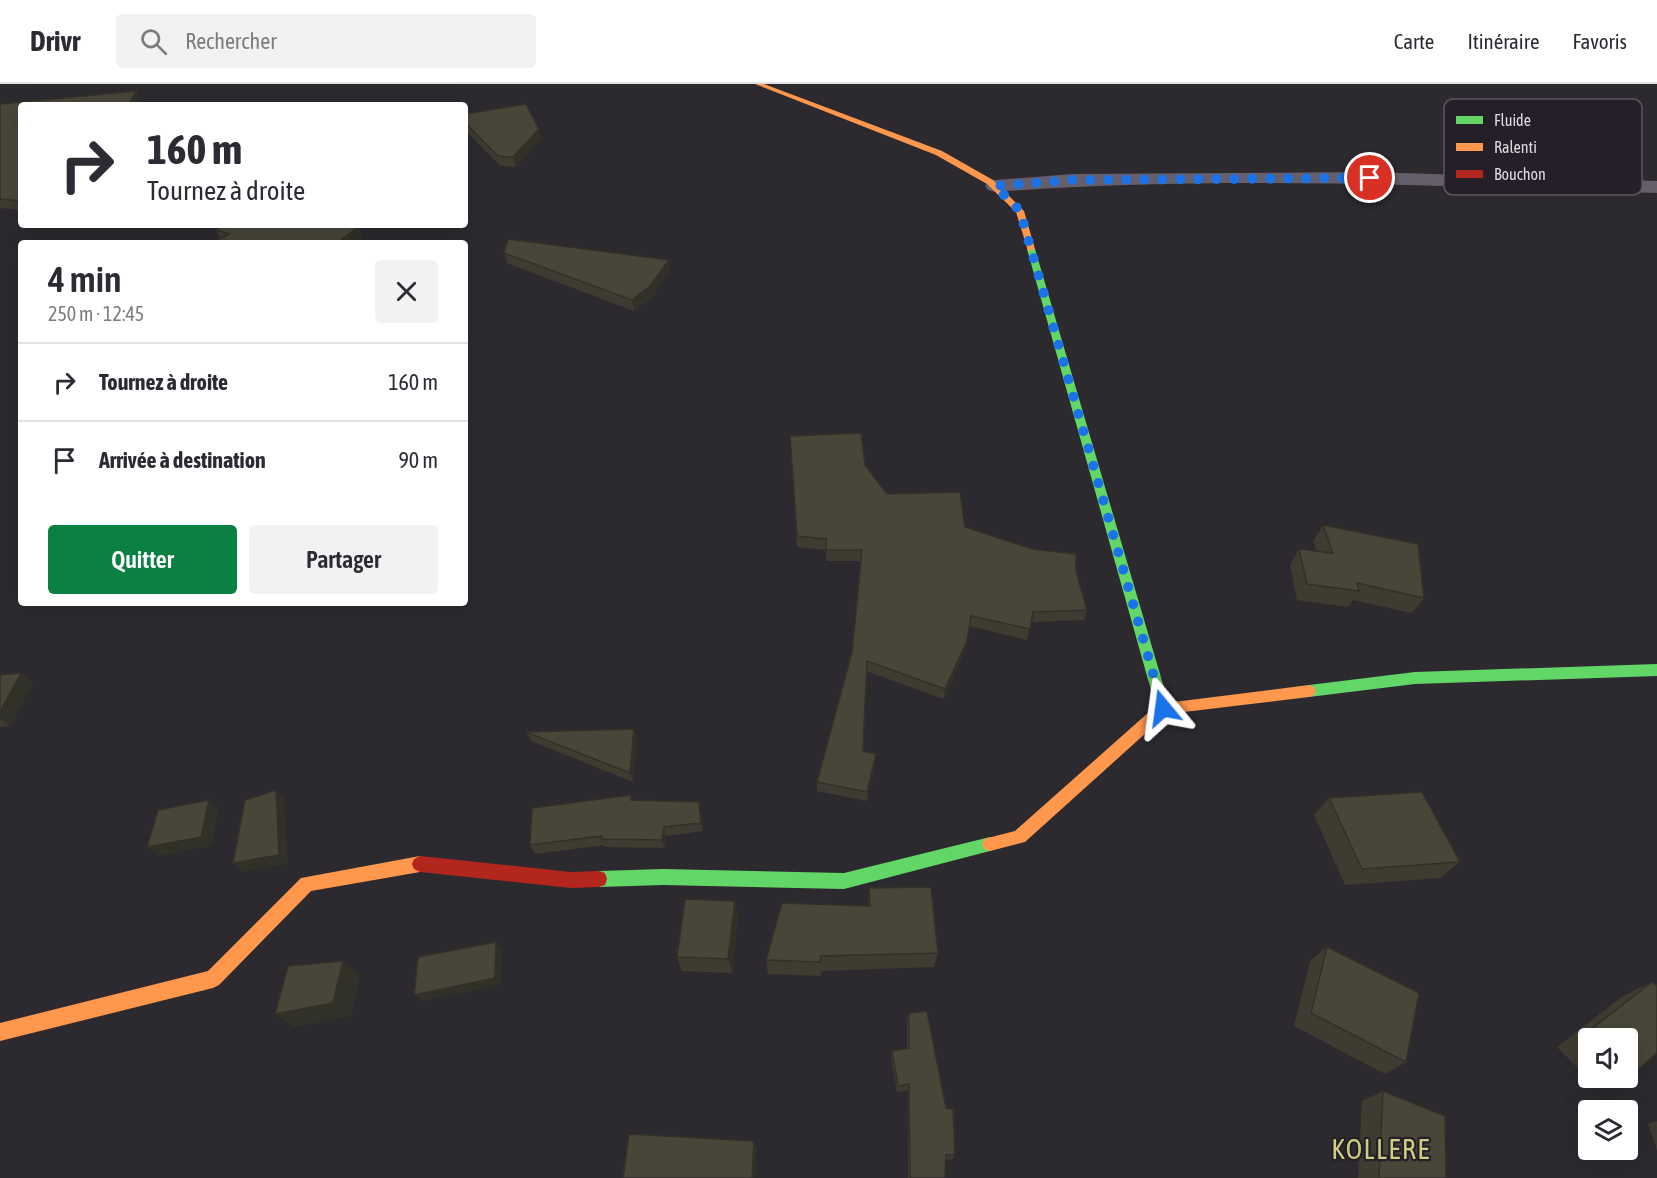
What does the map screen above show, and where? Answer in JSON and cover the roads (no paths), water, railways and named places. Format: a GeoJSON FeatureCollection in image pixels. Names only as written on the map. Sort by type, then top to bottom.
{"type":"FeatureCollection","features":[{"type":"Feature","properties":{"kind":"street"},"geometry":{"type":"LineString","coordinates":[[758,84],[939,153],[995,186],[1020,211],[1163,708]]}},
{"type":"Feature","properties":{"kind":"street"},"geometry":{"type":"LineString","coordinates":[[995,186],[1073,180],[1370,178],[1444,180]]}},
{"type":"Feature","properties":{"kind":"street"},"geometry":{"type":"LineString","coordinates":[[1642,187],[1657,187]]}},
{"type":"Feature","properties":{"kind":"street"},"geometry":{"type":"LineString","coordinates":[[0,1032],[213,979],[308,884],[413,863],[571,880],[663,877],[844,881],[1019,837],[1163,708],[1415,678],[1657,670]]}},
{"type":"Feature","properties":{"kind":"district","name":"KOLLERE"},"geometry":{"type":"Point","coordinates":[1381,1149]}}]}
